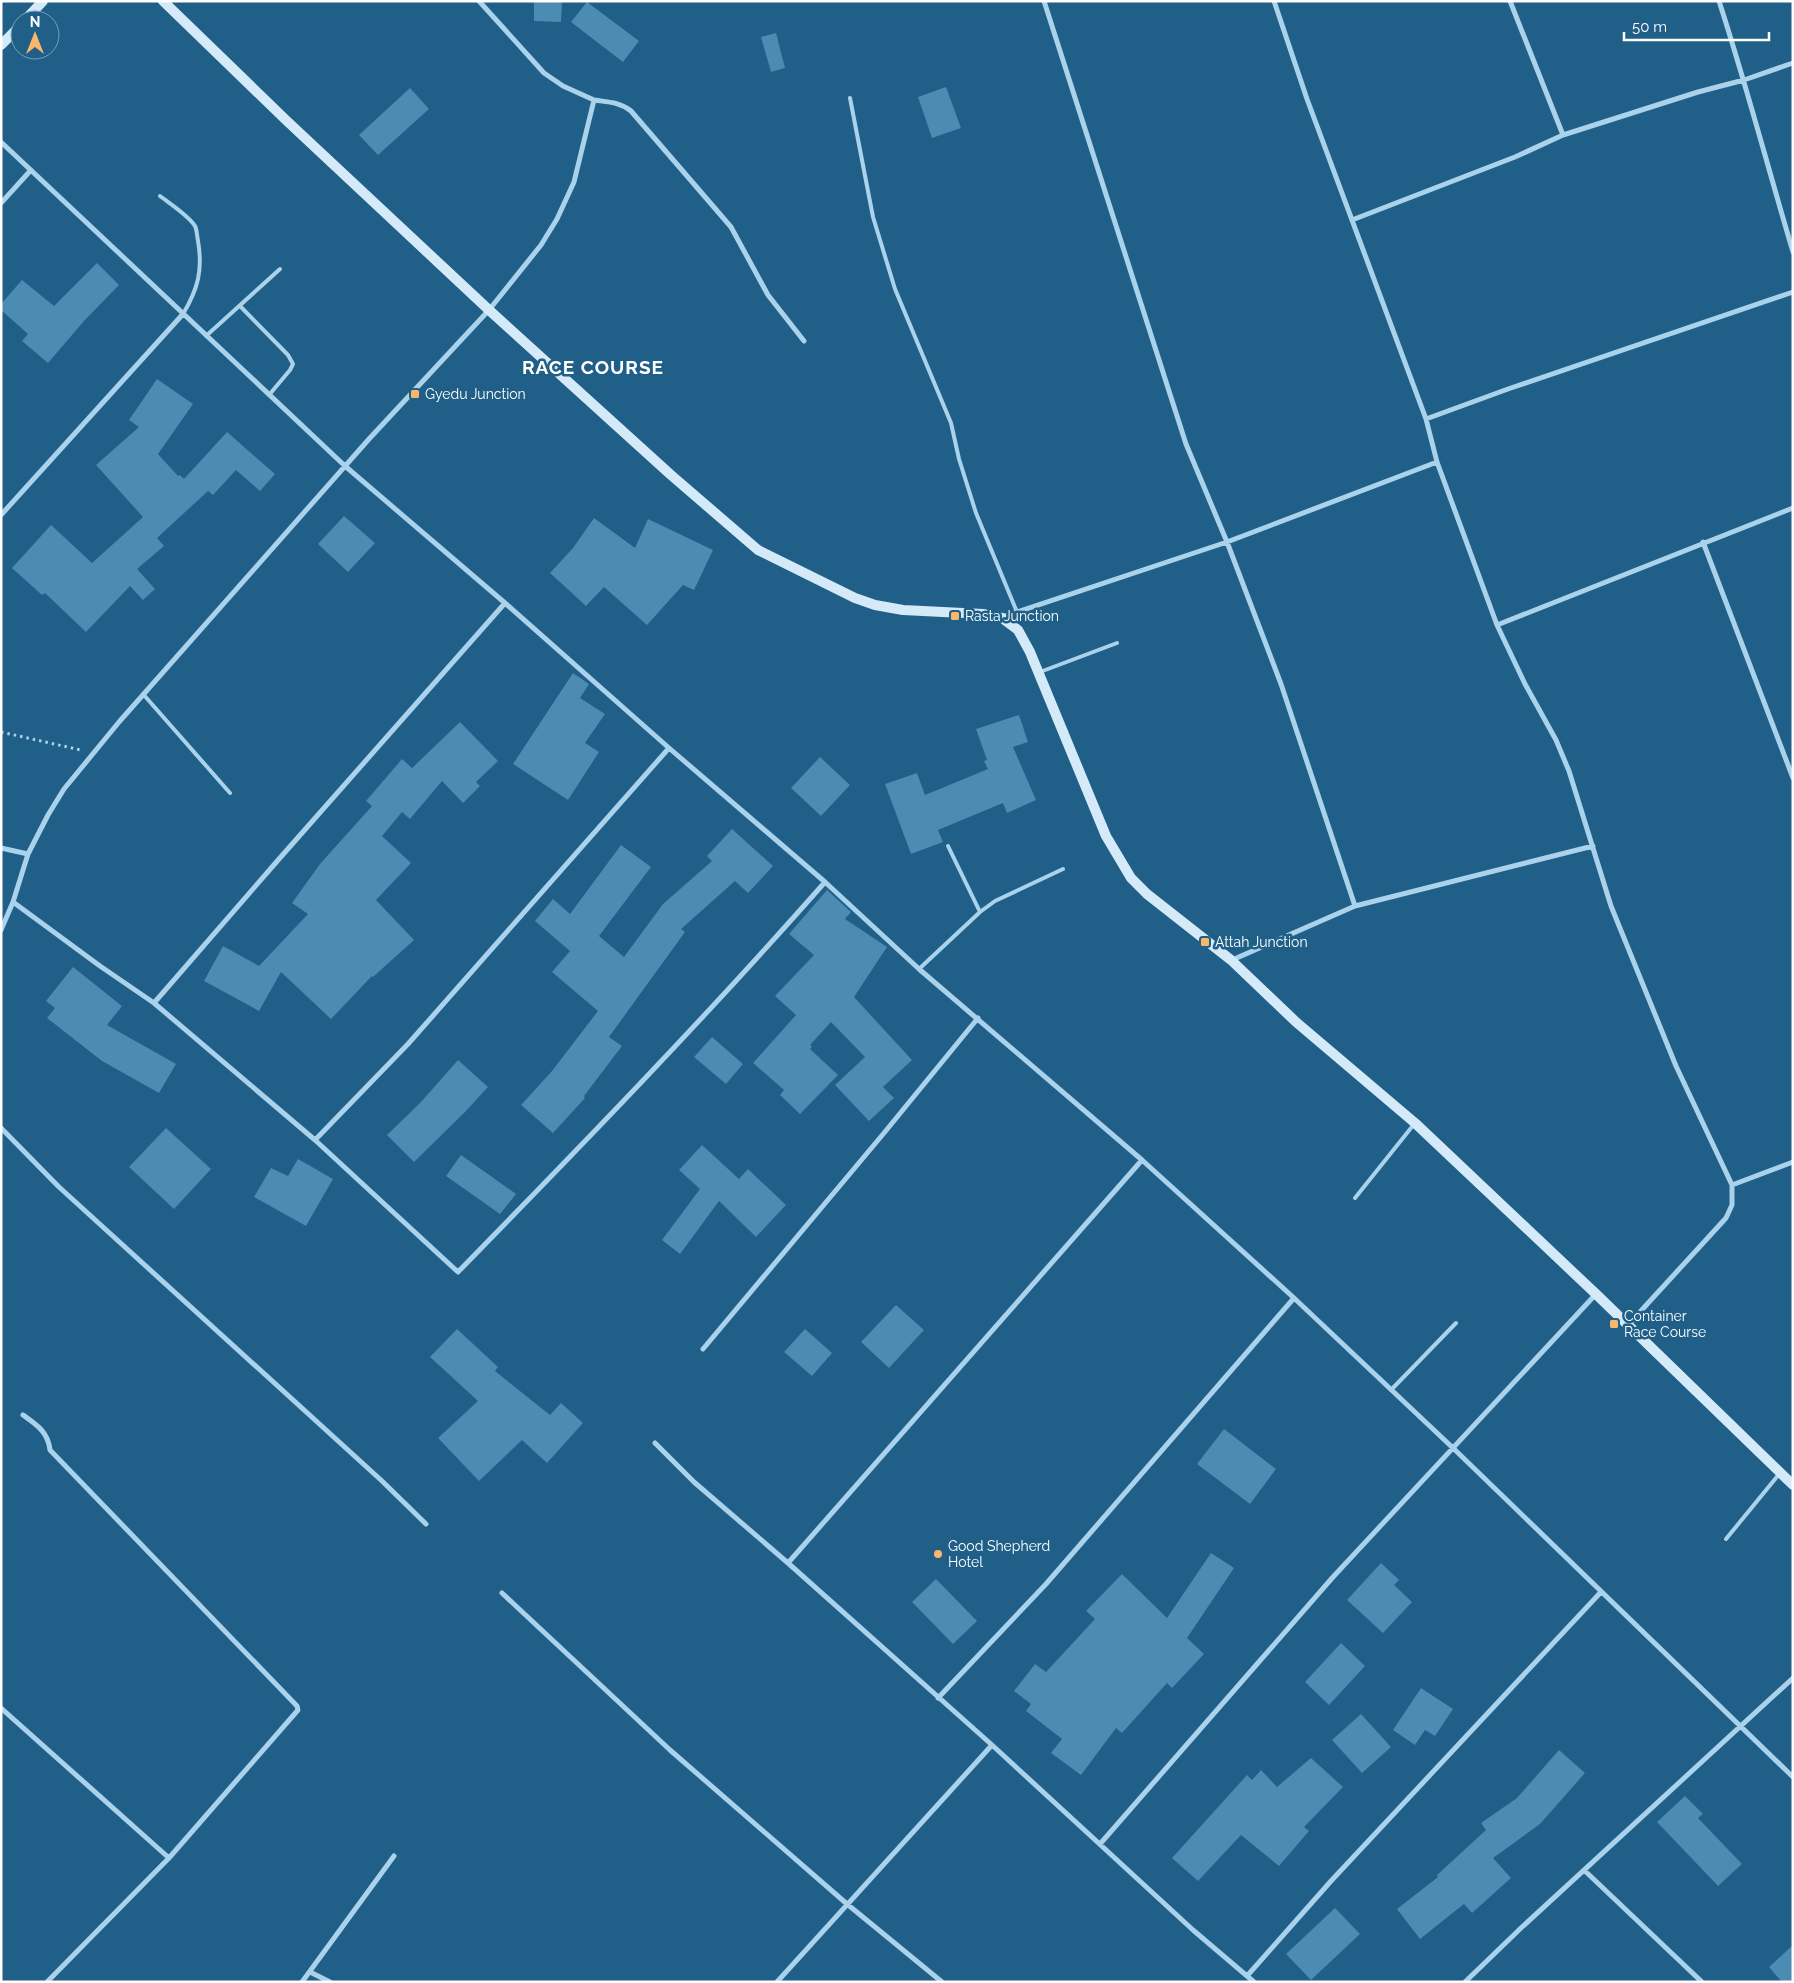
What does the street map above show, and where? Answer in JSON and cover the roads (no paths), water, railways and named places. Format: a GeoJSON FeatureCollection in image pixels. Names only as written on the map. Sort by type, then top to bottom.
{"type":"FeatureCollection","features":[{"type":"Feature","properties":{"kind":"street"},"geometry":{"type":"LineString","coordinates":[[163,1],[295,129],[490,310],[671,475],[758,550],[855,598],[876,605],[903,610],[983,614],[1002,618],[1018,630],[1030,652],[1106,836],[1130,878],[1147,894],[1231,960],[1296,1022],[1414,1123],[1596,1294],[1793,1485]]}},
{"type":"Feature","properties":{"kind":"street"},"geometry":{"type":"LineString","coordinates":[[479,1],[544,73],[562,86],[594,100],[616,103],[625,106],[631,111],[731,227],[768,295],[804,341]]}},
{"type":"Feature","properties":{"kind":"street"},"geometry":{"type":"LineString","coordinates":[[1044,1],[1186,444],[1227,542],[1281,684],[1355,906]]}},
{"type":"Feature","properties":{"kind":"street"},"geometry":{"type":"LineString","coordinates":[[1274,1],[1307,99],[1426,420],[1437,462],[1496,625],[1524,684],[1556,740],[1569,771],[1611,906],[1676,1066],[1732,1184],[1732,1205],[1726,1218],[1628,1326]]}},
{"type":"Feature","properties":{"kind":"street"},"geometry":{"type":"LineString","coordinates":[[1510,1],[1563,135]]}},
{"type":"Feature","properties":{"kind":"street"},"geometry":{"type":"LineString","coordinates":[[1719,1],[1744,80],[1793,252]]}},
{"type":"Feature","properties":{"kind":"street"},"geometry":{"type":"LineString","coordinates":[[1,45],[10,36]]}},
{"type":"Feature","properties":{"kind":"street"},"geometry":{"type":"LineString","coordinates":[[1352,220],[1515,157],[1563,135],[1698,92],[1744,80],[1793,63]]}},
{"type":"Feature","properties":{"kind":"street"},"geometry":{"type":"LineString","coordinates":[[1,930],[13,902],[28,854],[64,789],[143,694],[345,466],[490,310],[541,245],[557,219],[574,182],[594,100]]}},
{"type":"Feature","properties":{"kind":"street"},"geometry":{"type":"LineString","coordinates":[[1,142],[345,466],[825,882],[919,969],[1142,1160],[1294,1298],[1453,1448],[1793,1777]]}},
{"type":"Feature","properties":{"kind":"street"},"geometry":{"type":"LineString","coordinates":[[1,203],[30,170]]}},
{"type":"Feature","properties":{"kind":"street"},"geometry":{"type":"LineString","coordinates":[[1426,420],[1508,389],[1793,292]]}},
{"type":"Feature","properties":{"kind":"street"},"geometry":{"type":"LineString","coordinates":[[1,515],[183,314]]}},
{"type":"Feature","properties":{"kind":"street"},"geometry":{"type":"LineString","coordinates":[[1002,618],[1227,542],[1437,462]]}},
{"type":"Feature","properties":{"kind":"street"},"geometry":{"type":"LineString","coordinates":[[1496,625],[1793,508]]}},
{"type":"Feature","properties":{"kind":"street"},"geometry":{"type":"LineString","coordinates":[[1703,542],[1793,778]]}},
{"type":"Feature","properties":{"kind":"street"},"geometry":{"type":"LineString","coordinates":[[154,1003],[505,603]]}},
{"type":"Feature","properties":{"kind":"street"},"geometry":{"type":"LineString","coordinates":[[316,1140],[408,1044],[669,748]]}},
{"type":"Feature","properties":{"kind":"street"},"geometry":{"type":"LineString","coordinates":[[1231,960],[1355,906],[1593,846]]}},
{"type":"Feature","properties":{"kind":"street"},"geometry":{"type":"LineString","coordinates":[[1,848],[28,854]]}},
{"type":"Feature","properties":{"kind":"street"},"geometry":{"type":"LineString","coordinates":[[13,902],[154,1003],[316,1140],[458,1272],[738,980],[825,882]]}},
{"type":"Feature","properties":{"kind":"street"},"geometry":{"type":"LineString","coordinates":[[703,1349],[978,1018]]}},
{"type":"Feature","properties":{"kind":"street"},"geometry":{"type":"LineString","coordinates":[[1,1128],[59,1187],[375,1474],[426,1524]]}},
{"type":"Feature","properties":{"kind":"street"},"geometry":{"type":"LineString","coordinates":[[788,1563],[1142,1160]]}},
{"type":"Feature","properties":{"kind":"street"},"geometry":{"type":"LineString","coordinates":[[1732,1184],[1793,1162]]}},
{"type":"Feature","properties":{"kind":"street"},"geometry":{"type":"LineString","coordinates":[[1100,1844],[1333,1577],[1596,1294]]}},
{"type":"Feature","properties":{"kind":"street"},"geometry":{"type":"LineString","coordinates":[[938,1698],[1046,1584],[1294,1298]]}},
{"type":"Feature","properties":{"kind":"street"},"geometry":{"type":"LineString","coordinates":[[24,1415],[43,1430],[49,1440],[50,1450],[297,1706],[298,1710],[168,1858],[47,1982]]}},
{"type":"Feature","properties":{"kind":"street"},"geometry":{"type":"LineString","coordinates":[[656,1443],[694,1482],[992,1745],[1193,1930],[1254,1982]]}},
{"type":"Feature","properties":{"kind":"street"},"geometry":{"type":"LineString","coordinates":[[502,1592],[670,1750],[846,1904],[942,1982]]}},
{"type":"Feature","properties":{"kind":"street"},"geometry":{"type":"LineString","coordinates":[[1247,1976],[1330,1882],[1601,1592]]}},
{"type":"Feature","properties":{"kind":"street"},"geometry":{"type":"LineString","coordinates":[[1465,1982],[1793,1678]]}},
{"type":"Feature","properties":{"kind":"street"},"geometry":{"type":"LineString","coordinates":[[1,1708],[168,1858]]}},
{"type":"Feature","properties":{"kind":"street"},"geometry":{"type":"LineString","coordinates":[[777,1982],[992,1745]]}},
{"type":"Feature","properties":{"kind":"street"},"geometry":{"type":"LineString","coordinates":[[302,1982],[394,1856]]}},
{"type":"Feature","properties":{"kind":"street"},"geometry":{"type":"LineString","coordinates":[[1584,1870],[1702,1982]]}},
{"type":"Feature","properties":{"kind":"street"},"geometry":{"type":"LineString","coordinates":[[310,1972],[330,1982]]}},
{"type":"Feature","properties":{"kind":"lane"},"geometry":{"type":"LineString","coordinates":[[850,98],[872,217],[895,289],[951,423],[959,459],[976,513],[1017,612]]}},
{"type":"Feature","properties":{"kind":"lane"},"geometry":{"type":"LineString","coordinates":[[160,196],[196,226],[200,260],[199,274],[196,290],[183,314]]}},
{"type":"Feature","properties":{"kind":"lane"},"geometry":{"type":"LineString","coordinates":[[206,336],[280,269]]}},
{"type":"Feature","properties":{"kind":"lane"},"geometry":{"type":"LineString","coordinates":[[240,306],[291,360],[293,366],[268,395]]}},
{"type":"Feature","properties":{"kind":"lane"},"geometry":{"type":"LineString","coordinates":[[1038,672],[1117,643]]}},
{"type":"Feature","properties":{"kind":"lane"},"geometry":{"type":"LineString","coordinates":[[143,694],[230,792]]}},
{"type":"Feature","properties":{"kind":"lane"},"geometry":{"type":"LineString","coordinates":[[948,846],[980,912]]}},
{"type":"Feature","properties":{"kind":"lane"},"geometry":{"type":"LineString","coordinates":[[919,969],[980,912],[995,901],[1063,869]]}},
{"type":"Feature","properties":{"kind":"lane"},"geometry":{"type":"LineString","coordinates":[[1355,1198],[1414,1123]]}},
{"type":"Feature","properties":{"kind":"lane"},"geometry":{"type":"LineString","coordinates":[[1391,1390],[1456,1323]]}},
{"type":"Feature","properties":{"kind":"lane"},"geometry":{"type":"LineString","coordinates":[[1726,1539],[1780,1473]]}},
{"type":"Feature","properties":{"kind":"place","name":"Gyedu Junction"},"geometry":{"type":"Point","coordinates":[415,394]}},
{"type":"Feature","properties":{"kind":"place","name":"Rasta Junction"},"geometry":{"type":"Point","coordinates":[955,616]}},
{"type":"Feature","properties":{"kind":"place","name":"Attah Junction"},"geometry":{"type":"Point","coordinates":[1205,942]}},
{"type":"Feature","properties":{"kind":"place","name":"Container Race Course"},"geometry":{"type":"Point","coordinates":[1614,1324]}},
{"type":"Feature","properties":{"kind":"place","name":"Good Shepherd Hotel"},"geometry":{"type":"Point","coordinates":[938,1554]}},
{"type":"Feature","properties":{"kind":"district","name":"RACE COURSE"},"geometry":{"type":"Point","coordinates":[593,367]}}]}
